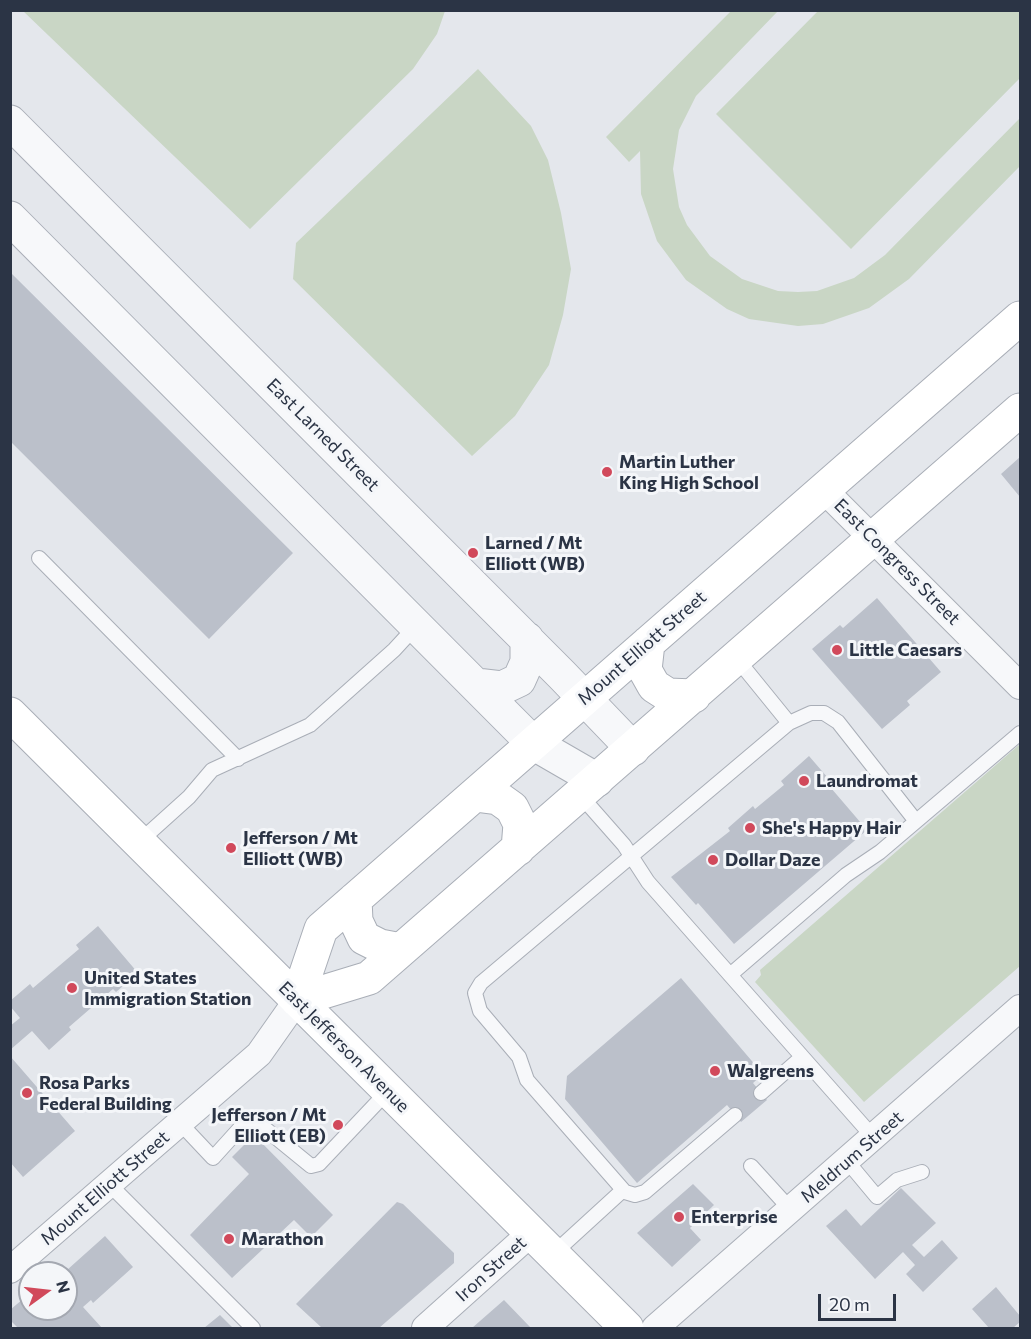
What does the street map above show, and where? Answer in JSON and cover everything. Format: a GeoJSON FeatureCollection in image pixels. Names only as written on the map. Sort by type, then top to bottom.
{"type":"FeatureCollection","features":[{"type":"Feature","properties":{"kind":"main road","name":"Mount Elliott Street"},"geometry":{"type":"LineString","coordinates":[[297,1000],[321,929],[1020,318]]}},
{"type":"Feature","properties":{"kind":"main road"},"geometry":{"type":"LineString","coordinates":[[297,1000],[369,978],[1020,410]]}},
{"type":"Feature","properties":{"kind":"main road"},"geometry":{"type":"LineString","coordinates":[[648,643],[645,670],[654,686],[668,695],[694,696]]}},
{"type":"Feature","properties":{"kind":"main road","name":"East Jefferson Avenue"},"geometry":{"type":"LineString","coordinates":[[10,714],[627,1329]]}},
{"type":"Feature","properties":{"kind":"main road"},"geometry":{"type":"LineString","coordinates":[[475,795],[498,798],[512,808],[520,824],[518,849]]}},
{"type":"Feature","properties":{"kind":"main road"},"geometry":{"type":"LineString","coordinates":[[355,899],[356,921],[364,938],[380,946],[402,950]]}},
{"type":"Feature","properties":{"kind":"street","name":"East Larned Street"},"geometry":{"type":"LineString","coordinates":[[17,140],[526,639],[633,749]]}},
{"type":"Feature","properties":{"kind":"street"},"geometry":{"type":"LineString","coordinates":[[10,218],[533,743],[588,787]]}},
{"type":"Feature","properties":{"kind":"street","name":"East Congress Street"},"geometry":{"type":"LineString","coordinates":[[824,490],[1020,686]]}},
{"type":"Feature","properties":{"kind":"street"},"geometry":{"type":"LineString","coordinates":[[476,685],[502,688],[519,680],[527,662],[526,639]]}},
{"type":"Feature","properties":{"kind":"street","name":"Mount Elliott Street"},"geometry":{"type":"LineString","coordinates":[[10,1270],[259,1054],[297,1000]]}},
{"type":"Feature","properties":{"kind":"street","name":"Meldrum Street"},"geometry":{"type":"LineString","coordinates":[[655,1329],[1020,1008]]}},
{"type":"Feature","properties":{"kind":"street","name":"Iron Street"},"geometry":{"type":"LineString","coordinates":[[425,1329],[542,1244]]}},
{"type":"Feature","properties":{"kind":"lane"},"geometry":{"type":"LineString","coordinates":[[39,558],[238,759]]}},
{"type":"Feature","properties":{"kind":"lane"},"geometry":{"type":"LineString","coordinates":[[139,842],[189,797],[212,770],[310,725],[394,650],[417,625]]}},
{"type":"Feature","properties":{"kind":"lane"},"geometry":{"type":"LineString","coordinates":[[737,659],[789,723]]}},
{"type":"Feature","properties":{"kind":"lane"},"geometry":{"type":"LineString","coordinates":[[735,1114],[645,1192],[634,1196],[622,1190],[527,1080],[519,1057],[480,1011],[475,993],[481,983],[632,858],[789,723],[811,713],[824,713],[838,722],[915,820]]}},
{"type":"Feature","properties":{"kind":"lane"},"geometry":{"type":"LineString","coordinates":[[730,975],[1020,733]]}},
{"type":"Feature","properties":{"kind":"lane"},"geometry":{"type":"LineString","coordinates":[[588,787],[648,882],[874,1138]]}},
{"type":"Feature","properties":{"kind":"lane"},"geometry":{"type":"LineString","coordinates":[[761,1093],[802,1057]]}},
{"type":"Feature","properties":{"kind":"lane"},"geometry":{"type":"LineString","coordinates":[[180,1123],[213,1158],[242,1127],[257,1122],[311,1166],[319,1164],[388,1091]]}},
{"type":"Feature","properties":{"kind":"lane"},"geometry":{"type":"LineString","coordinates":[[847,1161],[877,1197],[897,1180],[922,1172]]}},
{"type":"Feature","properties":{"kind":"lane"},"geometry":{"type":"LineString","coordinates":[[751,1166],[791,1210]]}},
{"type":"Feature","properties":{"kind":"lane"},"geometry":{"type":"LineString","coordinates":[[109,1184],[253,1329]]}},
{"type":"Feature","properties":{"kind":"lane"},"geometry":{"type":"LineString","coordinates":[[542,1244],[622,1190]]}},
{"type":"Feature","properties":{"kind":"green space"},"geometry":{"type":"Polygon","coordinates":[[[23,11],[445,11],[437,34],[413,69],[250,229],[23,11]]]}},
{"type":"Feature","properties":{"kind":"green space"},"geometry":{"type":"Polygon","coordinates":[[[731,11],[778,11],[696,96],[679,130],[673,169],[679,207],[687,225],[710,256],[742,279],[778,291],[798,292],[817,291],[854,278],[885,255],[1020,118],[1020,166],[909,279],[869,308],[823,324],[798,326],[749,319],[727,309],[686,280],[657,241],[641,194],[640,151],[629,162],[606,137],[731,11]]]}},
{"type":"Feature","properties":{"kind":"green space"},"geometry":{"type":"Polygon","coordinates":[[[818,11],[1020,11],[1020,78],[851,249],[716,114],[818,11]]]}},
{"type":"Feature","properties":{"kind":"green space"},"geometry":{"type":"Polygon","coordinates":[[[478,69],[531,126],[548,160],[571,269],[563,315],[549,365],[515,416],[472,456],[293,279],[296,243],[478,69]]]}},
{"type":"Feature","properties":{"kind":"green space"},"geometry":{"type":"Polygon","coordinates":[[[1020,744],[1020,966],[864,1102],[755,982],[761,975],[760,970],[1020,744]]]}},
{"type":"Feature","properties":{"kind":"building"},"geometry":{"type":"Polygon","coordinates":[[[10,272],[293,553],[209,639],[10,441],[10,272]]]}},
{"type":"Feature","properties":{"kind":"building"},"geometry":{"type":"Polygon","coordinates":[[[1020,457],[1020,497],[1001,474],[1020,457]]]}},
{"type":"Feature","properties":{"kind":"building"},"geometry":{"type":"Polygon","coordinates":[[[877,598],[941,672],[907,701],[910,705],[882,729],[812,649],[840,625],[843,628],[877,598]]]}},
{"type":"Feature","properties":{"kind":"building"},"geometry":{"type":"Polygon","coordinates":[[[809,756],[834,785],[831,788],[867,830],[734,944],[698,903],[696,905],[671,877],[730,831],[728,828],[753,806],[755,809],[784,785],[781,781],[809,756]]]}},
{"type":"Feature","properties":{"kind":"building","name":"United States Immigration Station"},"geometry":{"type":"Polygon","coordinates":[[[98,926],[138,973],[116,992],[113,989],[69,1027],[71,1030],[49,1050],[32,1031],[10,1050],[10,1026],[20,1018],[10,1006],[10,1001],[30,984],[33,988],[79,949],[76,945],[98,926]]]}},
{"type":"Feature","properties":{"kind":"building"},"geometry":{"type":"Polygon","coordinates":[[[681,978],[763,1074],[753,1083],[767,1100],[741,1122],[727,1105],[637,1183],[565,1099],[567,1076],[681,978]]]}},
{"type":"Feature","properties":{"kind":"building","name":"Rosa Parks Federal Building"},"geometry":{"type":"Polygon","coordinates":[[[10,1056],[75,1131],[23,1177],[10,1162],[10,1056]]]}},
{"type":"Feature","properties":{"kind":"building"},"geometry":{"type":"Polygon","coordinates":[[[254,1135],[333,1215],[311,1237],[294,1220],[232,1278],[190,1235],[249,1174],[232,1157],[254,1135]]]}},
{"type":"Feature","properties":{"kind":"building","name":"Enterprise"},"geometry":{"type":"Polygon","coordinates":[[[693,1184],[714,1205],[690,1228],[701,1240],[672,1267],[637,1233],[693,1184]]]}},
{"type":"Feature","properties":{"kind":"building"},"geometry":{"type":"Polygon","coordinates":[[[901,1188],[936,1223],[912,1245],[924,1257],[942,1240],[958,1258],[923,1292],[906,1274],[915,1265],[903,1252],[875,1279],[826,1226],[846,1209],[861,1226],[901,1188]]]}},
{"type":"Feature","properties":{"kind":"building"},"geometry":{"type":"Polygon","coordinates":[[[397,1202],[403,1204],[454,1253],[454,1263],[379,1328],[322,1328],[296,1304],[397,1202]]]}},
{"type":"Feature","properties":{"kind":"building"},"geometry":{"type":"Polygon","coordinates":[[[105,1236],[133,1267],[93,1303],[91,1300],[83,1307],[102,1328],[18,1328],[10,1320],[10,1310],[18,1303],[18,1321],[78,1321],[77,1261],[105,1236]]]}},
{"type":"Feature","properties":{"kind":"building"},"geometry":{"type":"Polygon","coordinates":[[[996,1287],[1020,1316],[1020,1322],[1013,1328],[989,1328],[972,1309],[996,1287]]]}},
{"type":"Feature","properties":{"kind":"building"},"geometry":{"type":"Polygon","coordinates":[[[504,1300],[531,1328],[472,1328],[504,1300]]]}},
{"type":"Feature","properties":{"kind":"building"},"geometry":{"type":"Polygon","coordinates":[[[220,1315],[233,1328],[204,1328],[220,1315]]]}},
{"type":"Feature","properties":{"kind":"place","name":"Martin Luther King High School"},"geometry":{"type":"Point","coordinates":[607,472]}},
{"type":"Feature","properties":{"kind":"place","name":"Larned / Mt Elliott (WB)"},"geometry":{"type":"Point","coordinates":[473,553]}},
{"type":"Feature","properties":{"kind":"place","name":"Little Caesars"},"geometry":{"type":"Point","coordinates":[837,650]}},
{"type":"Feature","properties":{"kind":"place","name":"Laundromat"},"geometry":{"type":"Point","coordinates":[804,781]}},
{"type":"Feature","properties":{"kind":"place","name":"She's Happy Hair"},"geometry":{"type":"Point","coordinates":[750,828]}},
{"type":"Feature","properties":{"kind":"place","name":"Jefferson / Mt Elliott (WB)"},"geometry":{"type":"Point","coordinates":[231,848]}},
{"type":"Feature","properties":{"kind":"place","name":"Dollar Daze"},"geometry":{"type":"Point","coordinates":[713,860]}},
{"type":"Feature","properties":{"kind":"place","name":"United States Immigration Station"},"geometry":{"type":"Point","coordinates":[72,988]}},
{"type":"Feature","properties":{"kind":"place","name":"Walgreens"},"geometry":{"type":"Point","coordinates":[715,1071]}},
{"type":"Feature","properties":{"kind":"place","name":"Rosa Parks Federal Building"},"geometry":{"type":"Point","coordinates":[27,1093]}},
{"type":"Feature","properties":{"kind":"place","name":"Jefferson / Mt Elliott (EB)"},"geometry":{"type":"Point","coordinates":[338,1125]}},
{"type":"Feature","properties":{"kind":"place","name":"Enterprise"},"geometry":{"type":"Point","coordinates":[679,1217]}},
{"type":"Feature","properties":{"kind":"place","name":"Marathon"},"geometry":{"type":"Point","coordinates":[229,1239]}}]}
